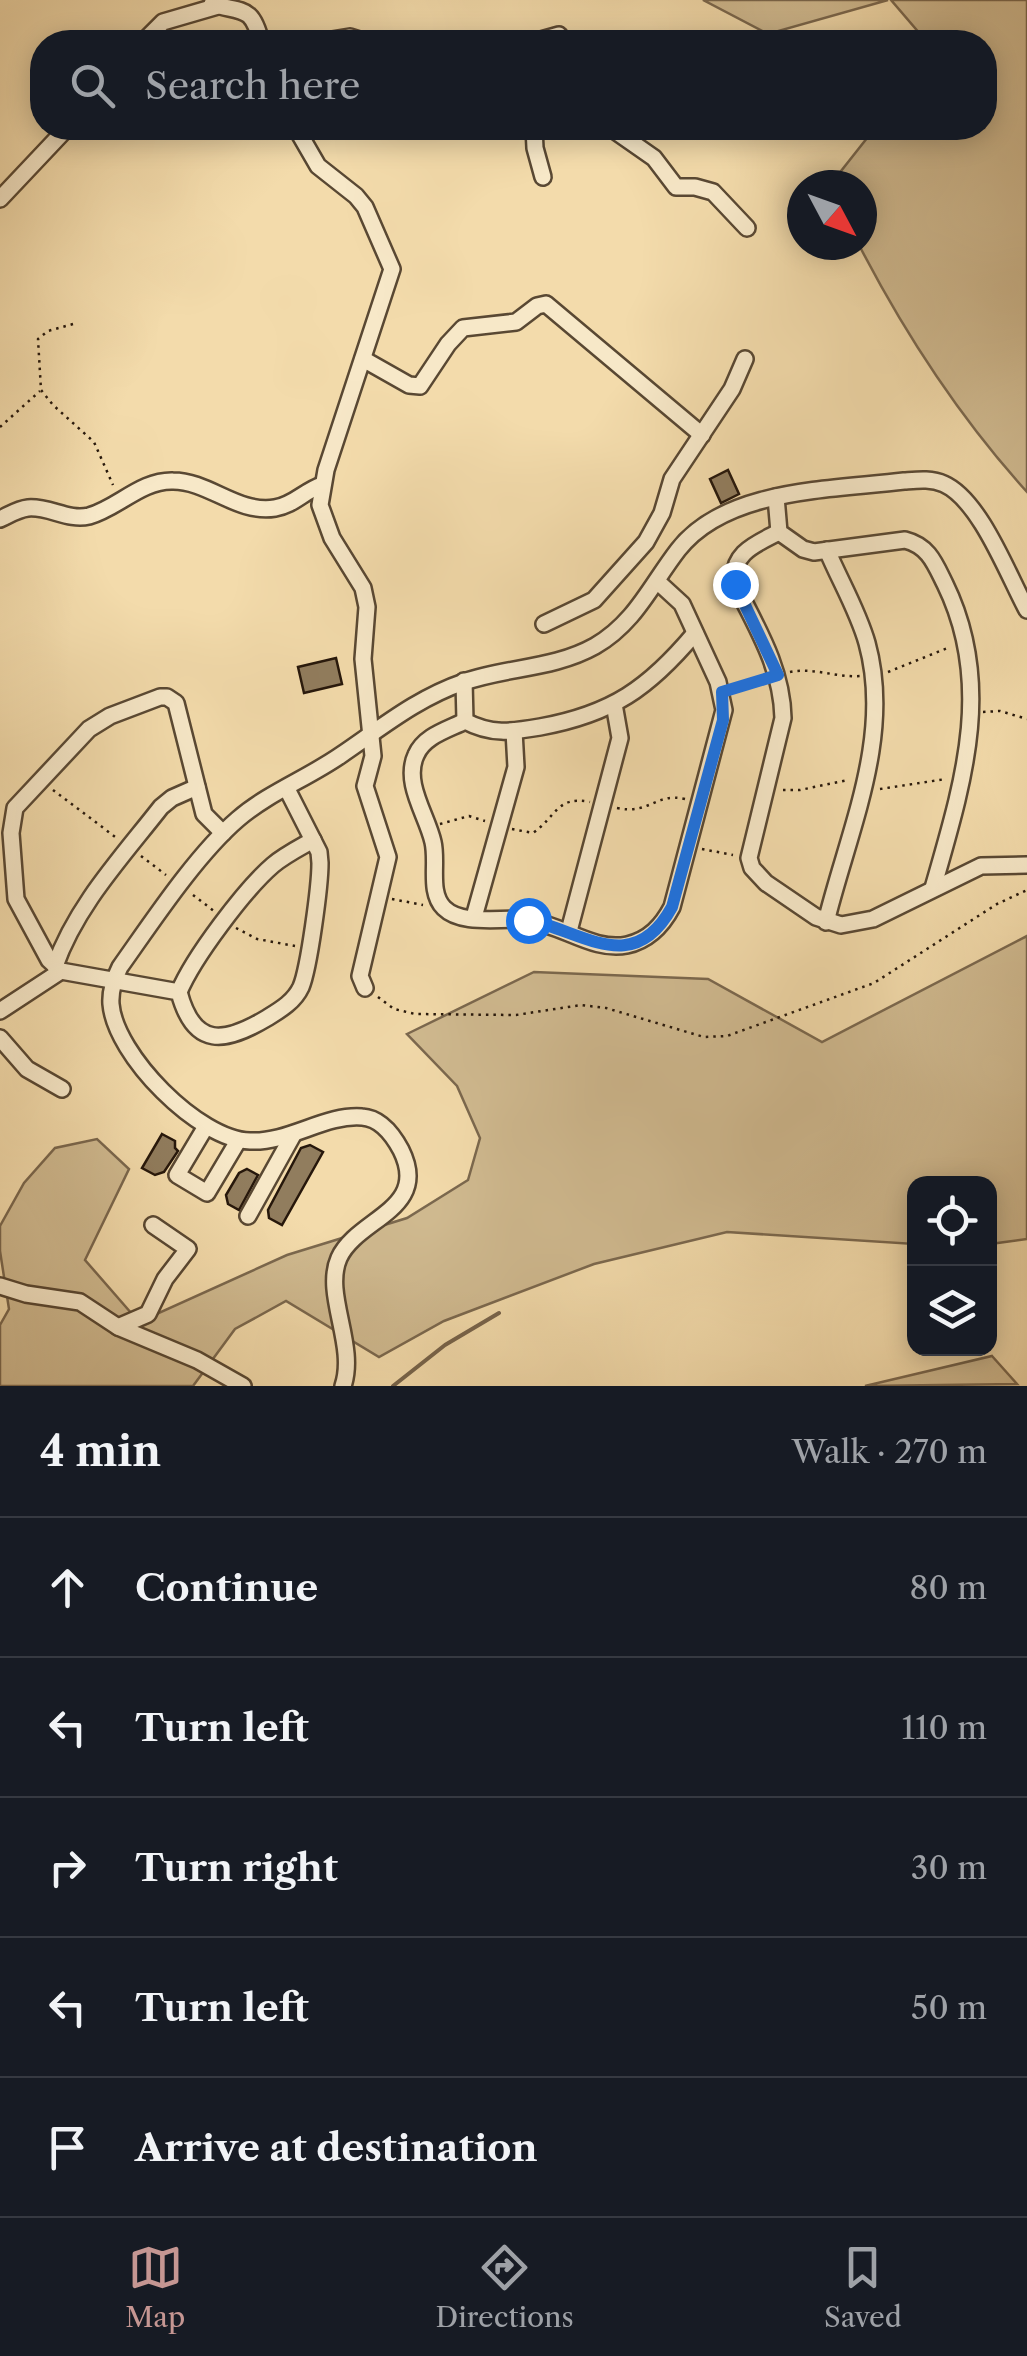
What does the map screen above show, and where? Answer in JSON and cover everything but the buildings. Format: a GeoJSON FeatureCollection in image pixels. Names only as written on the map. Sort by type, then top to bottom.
{"type":"FeatureCollection","features":[{"type":"Feature","properties":{"kind":"street"},"geometry":{"type":"LineString","coordinates":[[156,30],[178,0]]}},
{"type":"Feature","properties":{"kind":"street"},"geometry":{"type":"LineString","coordinates":[[164,22],[212,3],[248,12],[258,30]]}},
{"type":"Feature","properties":{"kind":"street"},"geometry":{"type":"LineString","coordinates":[[0,199],[56,140]]}},
{"type":"Feature","properties":{"kind":"street"},"geometry":{"type":"LineString","coordinates":[[303,140],[318,166],[364,207],[390,260],[391,277],[322,486],[320,505],[324,521],[363,588],[367,607],[363,659],[374,756],[365,786],[388,857],[360,976],[364,988]]}},
{"type":"Feature","properties":{"kind":"street"},"geometry":{"type":"LineString","coordinates":[[535,140],[543,177]]}},
{"type":"Feature","properties":{"kind":"street"},"geometry":{"type":"LineString","coordinates":[[628,140],[654,158],[676,187],[695,186],[713,192],[747,228]]}},
{"type":"Feature","properties":{"kind":"street"},"geometry":{"type":"LineString","coordinates":[[364,359],[409,385],[420,386],[448,344],[464,328],[516,322],[546,304],[702,435]]}},
{"type":"Feature","properties":{"kind":"street"},"geometry":{"type":"LineString","coordinates":[[544,624],[594,600],[646,542],[662,513],[672,479],[732,389],[745,358]]}},
{"type":"Feature","properties":{"kind":"street"},"geometry":{"type":"LineString","coordinates":[[343,1386],[348,1360],[335,1279],[337,1262],[356,1236],[396,1206],[405,1186],[404,1158],[388,1131],[362,1116],[268,1141],[238,1140],[205,1128],[174,1102],[128,1048],[111,1007],[114,980],[129,955],[223,834],[254,806],[427,698],[464,681],[544,665],[590,648],[623,626],[677,551],[706,523],[743,505],[776,497],[904,481],[924,479],[944,484],[968,501],[1027,610]]}},
{"type":"Feature","properties":{"kind":"street"},"geometry":{"type":"LineString","coordinates":[[0,519],[24,508],[79,517],[93,515],[146,486],[178,480],[262,509],[296,502],[308,490],[322,486]]}},
{"type":"Feature","properties":{"kind":"street"},"geometry":{"type":"LineString","coordinates":[[776,497],[779,532],[802,549],[827,550],[906,540],[928,552],[958,618],[972,712],[962,783],[934,888]]}},
{"type":"Feature","properties":{"kind":"street"},"geometry":{"type":"LineString","coordinates":[[779,532],[747,549],[734,574],[735,584],[778,675],[784,718],[749,858],[758,877],[826,922],[841,926],[872,919],[981,866],[1027,866]]}},
{"type":"Feature","properties":{"kind":"street"},"geometry":{"type":"LineString","coordinates":[[826,922],[864,784],[876,722],[868,645],[827,550]]}},
{"type":"Feature","properties":{"kind":"street"},"geometry":{"type":"LineString","coordinates":[[464,722],[426,740],[415,757],[411,775],[436,854],[435,888],[440,905],[454,915],[528,920],[608,946],[636,943],[653,933],[672,907],[723,720],[722,692],[695,633],[677,598],[658,582]]}},
{"type":"Feature","properties":{"kind":"street"},"geometry":{"type":"LineString","coordinates":[[464,722],[483,731],[514,731],[569,721],[614,704],[657,676],[695,633]]}},
{"type":"Feature","properties":{"kind":"street"},"geometry":{"type":"LineString","coordinates":[[464,681],[464,722]]}},
{"type":"Feature","properties":{"kind":"street"},"geometry":{"type":"LineString","coordinates":[[179,992],[58,968],[16,899],[11,820],[22,798],[89,729],[110,716],[167,696],[176,704],[204,814],[223,834]]}},
{"type":"Feature","properties":{"kind":"street"},"geometry":{"type":"LineString","coordinates":[[569,931],[620,738],[614,704]]}},
{"type":"Feature","properties":{"kind":"street"},"geometry":{"type":"LineString","coordinates":[[474,917],[518,758],[514,731]]}},
{"type":"Feature","properties":{"kind":"street"},"geometry":{"type":"LineString","coordinates":[[0,1011],[58,968],[66,936],[80,912],[161,807],[197,787]]}},
{"type":"Feature","properties":{"kind":"street"},"geometry":{"type":"LineString","coordinates":[[287,788],[313,840],[318,852],[320,874],[303,983],[290,1002],[239,1035],[216,1038],[206,1034],[183,1008],[179,992],[192,966],[257,881],[290,853],[313,840]]}},
{"type":"Feature","properties":{"kind":"street"},"geometry":{"type":"LineString","coordinates":[[0,1038],[27,1069],[62,1089]]}},
{"type":"Feature","properties":{"kind":"street"},"geometry":{"type":"LineString","coordinates":[[205,1128],[177,1175],[208,1193],[238,1140]]}},
{"type":"Feature","properties":{"kind":"street"},"geometry":{"type":"LineString","coordinates":[[248,1216],[294,1135]]}},
{"type":"Feature","properties":{"kind":"street"},"geometry":{"type":"LineString","coordinates":[[118,1328],[148,1314],[165,1279],[188,1248],[153,1225]]}},
{"type":"Feature","properties":{"kind":"street"},"geometry":{"type":"LineString","coordinates":[[0,1286],[80,1302],[118,1328],[197,1360],[243,1386]]}},
{"type":"Feature","properties":{"kind":"path"},"geometry":{"type":"LineString","coordinates":[[73,324],[48,330],[38,338],[41,390],[52,405],[94,442],[118,502]]}},
{"type":"Feature","properties":{"kind":"path"},"geometry":{"type":"LineString","coordinates":[[0,427],[41,390]]}},
{"type":"Feature","properties":{"kind":"path"},"geometry":{"type":"LineString","coordinates":[[722,692],[778,675]]}},
{"type":"Feature","properties":{"kind":"path"},"geometry":{"type":"LineString","coordinates":[[972,712],[1000,711],[1027,719]]}},
{"type":"Feature","properties":{"kind":"path"},"geometry":{"type":"LineString","coordinates":[[430,828],[469,816],[533,832],[570,799],[634,812],[671,796],[700,804]]}},
{"type":"Feature","properties":{"kind":"path"},"geometry":{"type":"LineString","coordinates":[[689,846],[749,858]]}},
{"type":"Feature","properties":{"kind":"path"},"geometry":{"type":"LineString","coordinates":[[364,988],[404,1013],[516,1015],[581,1005],[606,1008],[704,1037],[727,1036],[874,983],[998,904],[1027,890]]}},
{"type":"Feature","properties":{"kind":"path"},"geometry":{"type":"LineString","coordinates":[[380,896],[432,907]]}},
{"type":"Feature","properties":{"kind":"shaded area"},"geometry":{"type":"Polygon","coordinates":[[[703,0],[888,0],[782,30],[760,30],[703,0]]]}},
{"type":"Feature","properties":{"kind":"shaded area"},"geometry":{"type":"Polygon","coordinates":[[[891,0],[1027,0],[1027,492],[957,405],[915,343],[867,260],[877,260],[877,170],[842,170],[866,140],[997,140],[997,30],[917,30],[891,0]]]}},
{"type":"Feature","properties":{"kind":"shaded area"},"geometry":{"type":"Polygon","coordinates":[[[1027,936],[1027,1239],[997,1243],[997,1176],[907,1176],[907,1244],[727,1232],[594,1264],[444,1321],[379,1357],[286,1301],[235,1329],[193,1386],[0,1386],[0,1325],[9,1309],[0,1226],[24,1183],[55,1148],[97,1139],[129,1169],[85,1260],[139,1322],[287,1255],[407,1218],[468,1180],[480,1138],[457,1086],[407,1034],[534,972],[708,979],[822,1042],[1027,936]]]}},
{"type":"Feature","properties":{"kind":"shaded area"},"geometry":{"type":"Polygon","coordinates":[[[992,1356],[1017,1384],[865,1386],[992,1356]]]}},
{"type":"Feature","properties":{"kind":"waterway"},"geometry":{"type":"LineString","coordinates":[[393,1386],[445,1345],[499,1313]]}},
{"type":"Feature","properties":{"kind":"route"},"geometry":{"type":"LineString","coordinates":[[528,920],[608,946],[636,943],[666,917],[723,720],[722,692],[778,675],[735,584]]}}]}
